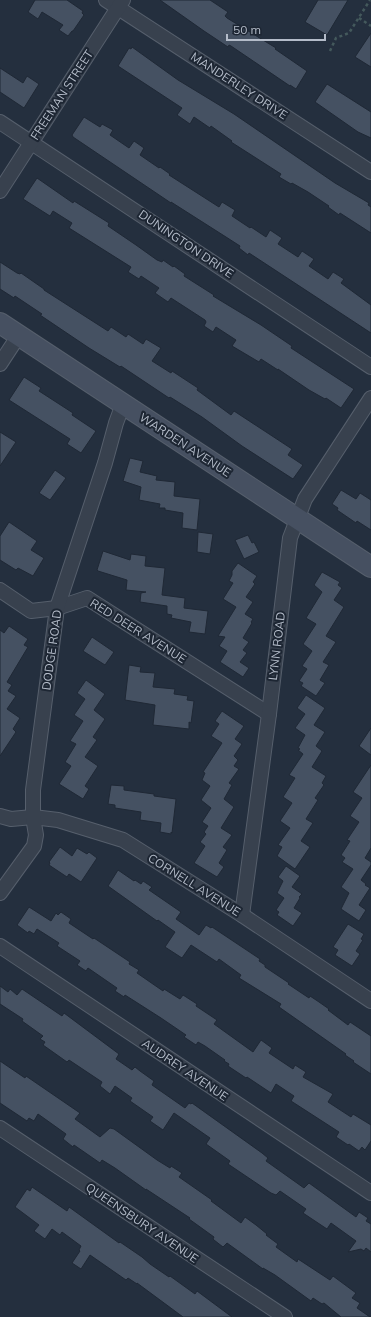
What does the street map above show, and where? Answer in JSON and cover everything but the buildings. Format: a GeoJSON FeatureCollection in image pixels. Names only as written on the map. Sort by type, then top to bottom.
{"type":"FeatureCollection","features":[{"type":"Feature","properties":{"kind":"main road","name":"WARDEN AVENUE"},"geometry":{"type":"LineString","coordinates":[[0,323],[371,567]]}},
{"type":"Feature","properties":{"kind":"street","name":"MANDERLEY DRIVE"},"geometry":{"type":"LineString","coordinates":[[106,0],[120,4],[371,172]]}},
{"type":"Feature","properties":{"kind":"street","name":"FREEMAN STREET"},"geometry":{"type":"LineString","coordinates":[[0,191],[120,4]]}},
{"type":"Feature","properties":{"kind":"street","name":"DUNINGTON DRIVE"},"geometry":{"type":"LineString","coordinates":[[0,122],[371,367]]}},
{"type":"Feature","properties":{"kind":"street"},"geometry":{"type":"LineString","coordinates":[[0,364],[19,335]]}},
{"type":"Feature","properties":{"kind":"street","name":"LYNN ROAD"},"geometry":{"type":"LineString","coordinates":[[242,915],[269,714],[290,538],[305,499],[371,398]]}},
{"type":"Feature","properties":{"kind":"street","name":"DODGE ROAD"},"geometry":{"type":"LineString","coordinates":[[0,892],[34,846],[36,835],[33,817],[33,790],[57,608],[123,404]]}},
{"type":"Feature","properties":{"kind":"street","name":"RED DEER AVENUE"},"geometry":{"type":"LineString","coordinates":[[0,590],[32,611],[57,608],[87,598],[269,714]]}},
{"type":"Feature","properties":{"kind":"street","name":"CORNELL AVENUE"},"geometry":{"type":"LineString","coordinates":[[0,816],[11,820],[33,817],[60,820],[123,840],[242,915],[371,1001]]}},
{"type":"Feature","properties":{"kind":"street","name":"AUDREY AVENUE"},"geometry":{"type":"LineString","coordinates":[[0,946],[371,1193]]}},
{"type":"Feature","properties":{"kind":"street","name":"QUEENSBURY AVENUE"},"geometry":{"type":"LineString","coordinates":[[0,1128],[285,1317]]}},
{"type":"Feature","properties":{"kind":"path"},"geometry":{"type":"LineString","coordinates":[[330,51],[336,38],[349,33],[370,0]]}},
{"type":"Feature","properties":{"kind":"path"},"geometry":{"type":"LineString","coordinates":[[359,18],[371,26]]}}]}
